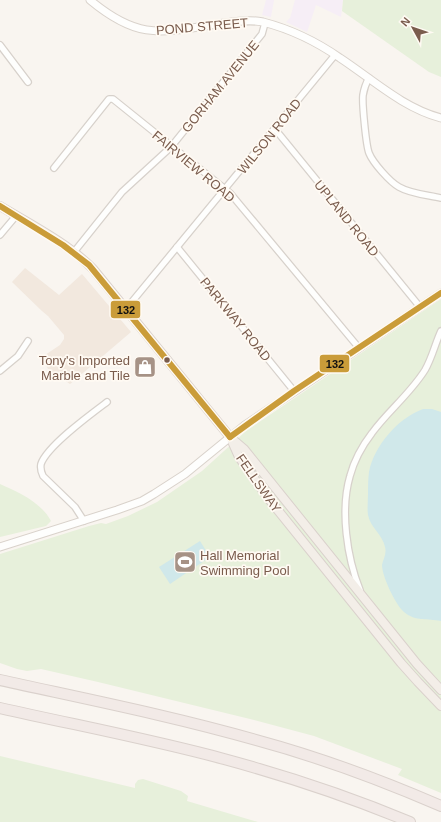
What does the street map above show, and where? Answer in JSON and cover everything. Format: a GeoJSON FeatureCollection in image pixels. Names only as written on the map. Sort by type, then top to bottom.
{"type":"FeatureCollection","features":[{"type":"Feature","properties":{"kind":"highway"},"geometry":{"type":"LineString","coordinates":[[0,680],[185,721],[257,740],[353,770],[441,806]]}},
{"type":"Feature","properties":{"kind":"highway"},"geometry":{"type":"LineString","coordinates":[[0,708],[248,765],[320,788],[410,822]]}},
{"type":"Feature","properties":{"kind":"main road","name":"POND STREET"},"geometry":{"type":"LineString","coordinates":[[90,0],[107,14],[124,24],[148,31],[175,30],[239,21],[266,23],[307,39],[335,54],[409,105],[425,113],[441,118]]}},
{"type":"Feature","properties":{"kind":"main road"},"geometry":{"type":"LineString","coordinates":[[0,206],[74,252],[89,265],[230,437]]}},
{"type":"Feature","properties":{"kind":"main road"},"geometry":{"type":"LineString","coordinates":[[0,547],[126,508],[154,494],[185,474],[230,437],[294,391],[441,293]]}},
{"type":"Feature","properties":{"kind":"main road","name":"FELLSWAY"},"geometry":{"type":"LineString","coordinates":[[230,437],[244,449],[362,596],[441,690]]}},
{"type":"Feature","properties":{"kind":"main road","name":"FELLSWAY"},"geometry":{"type":"LineString","coordinates":[[230,437],[239,458],[268,498],[401,663],[441,706]]}},
{"type":"Feature","properties":{"kind":"street","name":"GORHAM AVENUE"},"geometry":{"type":"LineString","coordinates":[[74,252],[122,192],[172,146],[262,34],[266,23]]}},
{"type":"Feature","properties":{"kind":"street"},"geometry":{"type":"LineString","coordinates":[[0,45],[28,82]]}},
{"type":"Feature","properties":{"kind":"street","name":"WILSON ROAD"},"geometry":{"type":"LineString","coordinates":[[126,309],[226,189],[335,54]]}},
{"type":"Feature","properties":{"kind":"street"},"geometry":{"type":"LineString","coordinates":[[369,78],[364,91],[363,99],[368,146],[371,156],[385,174],[398,186],[413,192],[441,198]]}},
{"type":"Feature","properties":{"kind":"street","name":"FAIRVIEW ROAD"},"geometry":{"type":"LineString","coordinates":[[54,168],[111,98],[226,189],[234,197],[359,348]]}},
{"type":"Feature","properties":{"kind":"street","name":"UPLAND ROAD"},"geometry":{"type":"LineString","coordinates":[[274,129],[420,307]]}},
{"type":"Feature","properties":{"kind":"street"},"geometry":{"type":"LineString","coordinates":[[0,235],[16,216]]}},
{"type":"Feature","properties":{"kind":"street","name":"PARKWAY ROAD"},"geometry":{"type":"LineString","coordinates":[[177,247],[294,391]]}},
{"type":"Feature","properties":{"kind":"street"},"geometry":{"type":"LineString","coordinates":[[362,596],[354,573],[348,539],[346,509],[350,478],[359,455],[372,433],[411,389],[424,371],[433,353],[441,331]]}},
{"type":"Feature","properties":{"kind":"street"},"geometry":{"type":"LineString","coordinates":[[0,371],[18,356],[28,341]]}},
{"type":"Feature","properties":{"kind":"street"},"geometry":{"type":"LineString","coordinates":[[84,521],[75,507],[44,476],[41,472],[41,466],[44,458],[65,436],[107,402]]}},
{"type":"Feature","properties":{"kind":"shaded area"},"geometry":{"type":"Polygon","coordinates":[[[266,0],[274,0],[271,17],[262,15],[266,0]]]}},
{"type":"Feature","properties":{"kind":"shaded area"},"geometry":{"type":"Polygon","coordinates":[[[295,0],[343,0],[341,17],[316,5],[307,32],[286,22],[290,18],[295,0]]]}},
{"type":"Feature","properties":{"kind":"shaded area"},"geometry":{"type":"Polygon","coordinates":[[[25,268],[59,295],[82,274],[131,332],[70,384],[48,369],[42,357],[60,345],[64,339],[64,335],[48,316],[12,282],[25,268]]]}},
{"type":"Feature","properties":{"kind":"green space"},"geometry":{"type":"Polygon","coordinates":[[[343,0],[441,0],[441,77],[429,72],[342,11],[343,0]]]}},
{"type":"Feature","properties":{"kind":"green space"},"geometry":{"type":"Polygon","coordinates":[[[441,299],[441,793],[398,775],[402,769],[314,736],[98,682],[41,669],[27,671],[0,663],[0,554],[89,526],[101,523],[106,524],[128,516],[157,502],[202,471],[246,431],[441,299]]]}},
{"type":"Feature","properties":{"kind":"green space"},"geometry":{"type":"Polygon","coordinates":[[[0,484],[21,494],[35,503],[47,514],[51,521],[46,526],[0,537],[0,484]]]}},
{"type":"Feature","properties":{"kind":"green space"},"geometry":{"type":"Polygon","coordinates":[[[0,756],[135,788],[135,784],[138,780],[143,779],[181,791],[188,796],[187,801],[258,822],[0,822],[0,756]]]}},
{"type":"Feature","properties":{"kind":"water"},"geometry":{"type":"Polygon","coordinates":[[[423,409],[432,409],[441,412],[441,621],[413,617],[408,615],[400,608],[393,597],[383,570],[382,565],[386,552],[384,543],[371,523],[368,512],[369,472],[376,452],[388,434],[396,426],[414,413],[423,409]]]}},
{"type":"Feature","properties":{"kind":"water","name":"Hall Memorial Swimming Pool"},"geometry":{"type":"Polygon","coordinates":[[[200,541],[210,557],[170,584],[159,567],[200,541]]]}},
{"type":"Feature","properties":{"kind":"transit line","name":"132"},"geometry":{"type":"LineString","coordinates":[[0,206],[63,245],[89,265],[230,437]]}},
{"type":"Feature","properties":{"kind":"transit line","name":"132"},"geometry":{"type":"LineString","coordinates":[[230,437],[294,391],[441,293]]}},
{"type":"Feature","properties":{"kind":"place","name":"Tony's Imported Marble and Tile"},"geometry":{"type":"Point","coordinates":[145,367]}},
{"type":"Feature","properties":{"kind":"place","name":"Hall Memorial Swimming Pool"},"geometry":{"type":"Point","coordinates":[185,562]}}]}
